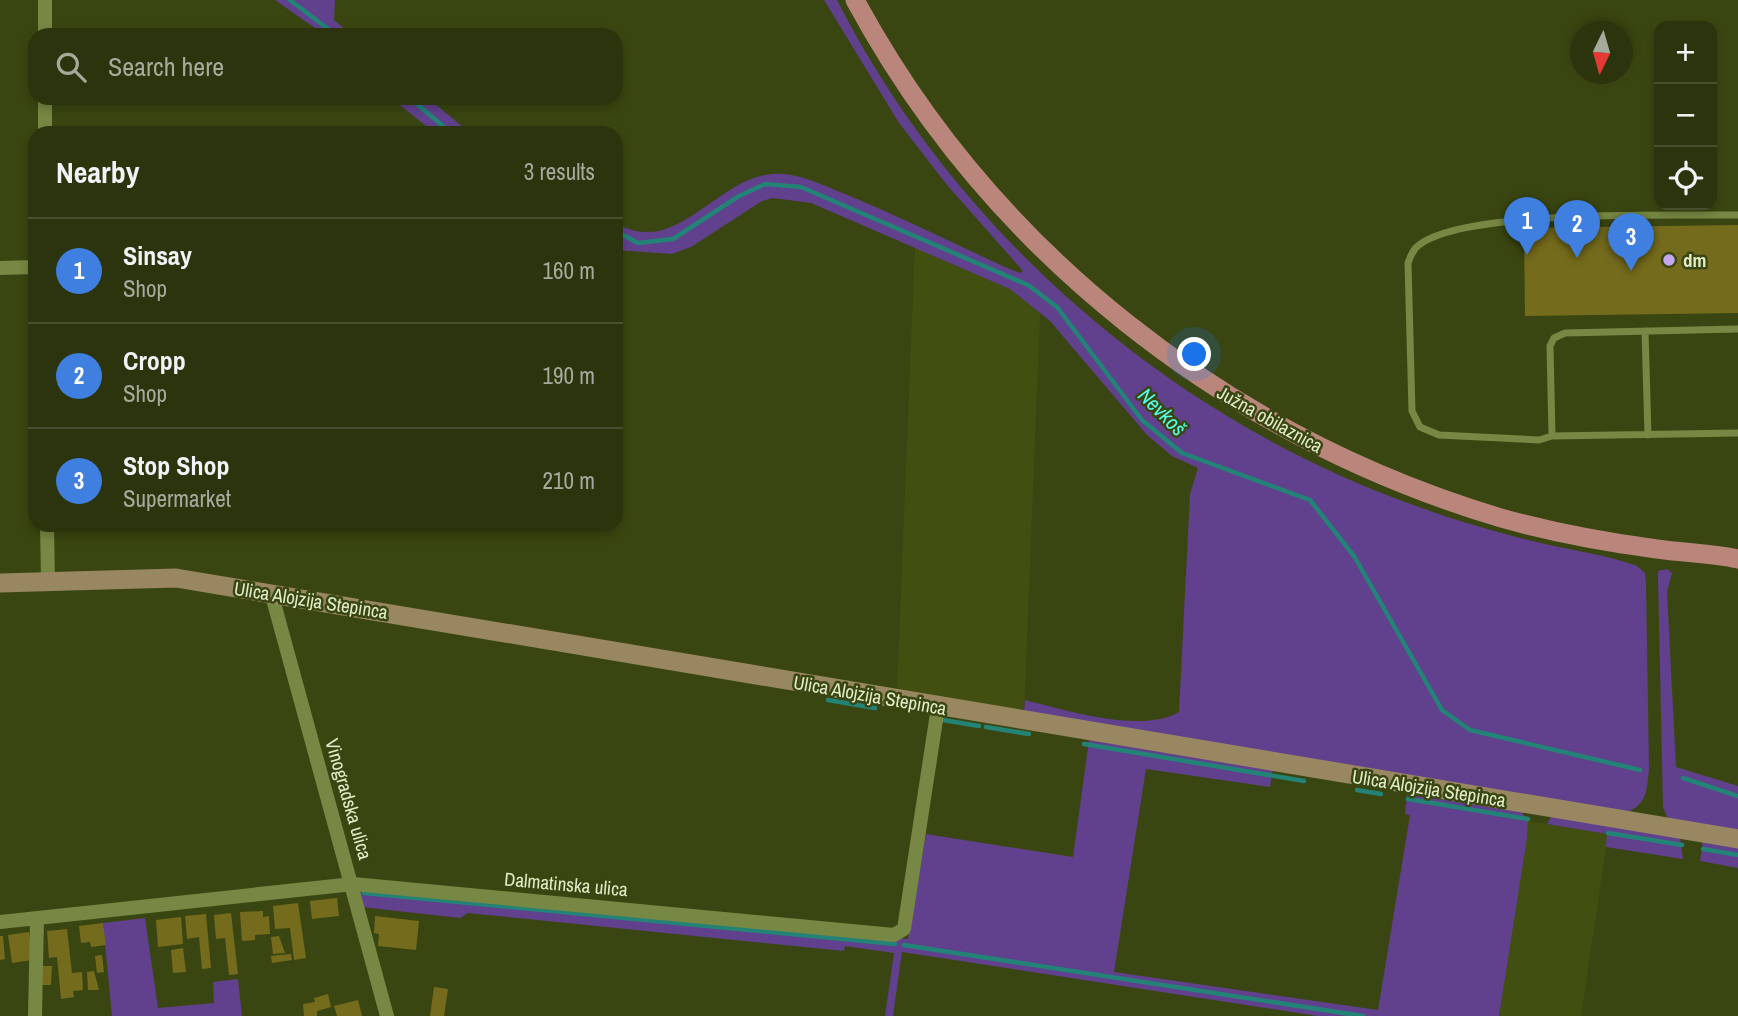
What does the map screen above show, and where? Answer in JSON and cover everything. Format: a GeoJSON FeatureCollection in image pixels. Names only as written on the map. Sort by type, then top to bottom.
{"type":"FeatureCollection","features":[{"type":"Feature","properties":{"kind":"main road","name":"Južna obilaznica"},"geometry":{"type":"LineString","coordinates":[[855,0],[904,84],[948,145],[1006,212],[1114,315],[1212,387],[1303,439],[1427,493],[1502,518],[1561,532],[1738,559]]}},
{"type":"Feature","properties":{"kind":"main road","name":"Južna obilaznica"},"geometry":{"type":"LineString","coordinates":[[1677,551],[1738,573]]}},
{"type":"Feature","properties":{"kind":"main road","name":"Ulica Alojzija Stepinca"},"geometry":{"type":"LineString","coordinates":[[0,583],[176,578],[1738,839]]}},
{"type":"Feature","properties":{"kind":"street"},"geometry":{"type":"LineString","coordinates":[[45,0],[45,28]]}},
{"type":"Feature","properties":{"kind":"street"},"geometry":{"type":"LineString","coordinates":[[45,105],[45,126]]}},
{"type":"Feature","properties":{"kind":"street"},"geometry":{"type":"LineString","coordinates":[[0,268],[28,267]]}},
{"type":"Feature","properties":{"kind":"street"},"geometry":{"type":"LineString","coordinates":[[47,532],[48,582]]}},
{"type":"Feature","properties":{"kind":"street","name":"Vinogradska ulica"},"geometry":{"type":"LineString","coordinates":[[271,593],[353,884],[387,1016]]}},
{"type":"Feature","properties":{"kind":"street","name":"Dalmatinska ulica"},"geometry":{"type":"LineString","coordinates":[[0,922],[353,884],[899,933],[904,929],[938,707]]}},
{"type":"Feature","properties":{"kind":"street"},"geometry":{"type":"LineString","coordinates":[[35,1016],[37,919]]}},
{"type":"Feature","properties":{"kind":"lane"},"geometry":{"type":"LineString","coordinates":[[1738,215],[1521,219],[1435,236],[1412,253],[1408,263],[1412,411],[1420,427],[1451,436],[1539,440],[1552,436],[1738,433]]}},
{"type":"Feature","properties":{"kind":"lane"},"geometry":{"type":"LineString","coordinates":[[1552,436],[1550,346],[1554,338],[1565,333],[1738,329]]}},
{"type":"Feature","properties":{"kind":"lane"},"geometry":{"type":"LineString","coordinates":[[1645,331],[1648,435]]}},
{"type":"Feature","properties":{"kind":"shaded area"},"geometry":{"type":"Polygon","coordinates":[[[275,0],[335,0],[334,20],[344,28],[315,28],[275,0]]]}},
{"type":"Feature","properties":{"kind":"shaded area"},"geometry":{"type":"Polygon","coordinates":[[[824,0],[837,0],[885,84],[942,163],[1005,237],[1076,305],[1152,366],[1233,420],[1319,466],[1442,515],[1527,540],[1615,559],[1637,566],[1645,573],[1649,768],[1645,794],[1639,805],[1627,812],[1024,712],[1025,700],[1125,721],[1163,718],[1179,712],[1190,494],[1198,468],[1172,456],[1147,435],[1050,321],[1010,289],[811,203],[773,198],[762,201],[691,247],[672,254],[623,250],[623,226],[638,231],[658,231],[677,224],[752,178],[783,174],[822,185],[1005,267],[1020,273],[1023,271],[947,185],[899,123],[824,0]]]}},
{"type":"Feature","properties":{"kind":"shaded area"},"geometry":{"type":"Polygon","coordinates":[[[400,105],[436,105],[462,126],[426,126],[400,105]]]}},
{"type":"Feature","properties":{"kind":"shaded area"},"geometry":{"type":"Polygon","coordinates":[[[915,246],[1010,289],[1040,313],[1024,712],[897,690],[915,246]]]}},
{"type":"Feature","properties":{"kind":"shaded area"},"geometry":{"type":"Polygon","coordinates":[[[1667,569],[1672,573],[1667,592],[1676,767],[1738,786],[1738,831],[1674,820],[1667,817],[1663,807],[1658,571],[1667,569]]]}},
{"type":"Feature","properties":{"kind":"shaded area"},"geometry":{"type":"Polygon","coordinates":[[[1089,740],[1273,768],[1270,787],[1146,769],[1114,972],[1378,1010],[1410,815],[1405,814],[1407,795],[1520,810],[1528,821],[1527,838],[1499,1016],[1318,1016],[902,952],[893,1016],[885,1016],[894,953],[845,946],[844,951],[468,913],[460,918],[362,907],[360,892],[908,939],[926,834],[1073,857],[1089,740]]]}},
{"type":"Feature","properties":{"kind":"shaded area"},"geometry":{"type":"Polygon","coordinates":[[[1552,815],[1680,836],[1683,859],[1606,847],[1607,834],[1547,824],[1552,815]]]}},
{"type":"Feature","properties":{"kind":"shaded area"},"geometry":{"type":"Polygon","coordinates":[[[1528,821],[1608,834],[1581,1016],[1499,1016],[1528,821]]]}},
{"type":"Feature","properties":{"kind":"shaded area"},"geometry":{"type":"Polygon","coordinates":[[[1703,840],[1738,846],[1738,868],[1700,861],[1703,840]]]}},
{"type":"Feature","properties":{"kind":"shaded area"},"geometry":{"type":"Polygon","coordinates":[[[145,918],[158,1008],[214,1003],[213,982],[238,979],[242,1016],[112,1016],[103,923],[145,918]]]}},
{"type":"Feature","properties":{"kind":"building"},"geometry":{"type":"Polygon","coordinates":[[[1738,225],[1738,313],[1525,316],[1524,228],[1738,225]]]}},
{"type":"Feature","properties":{"kind":"building"},"geometry":{"type":"Polygon","coordinates":[[[337,898],[339,916],[312,919],[310,901],[337,898]]]}},
{"type":"Feature","properties":{"kind":"building"},"geometry":{"type":"Polygon","coordinates":[[[298,903],[306,958],[294,960],[290,928],[275,929],[273,906],[298,903]]]}},
{"type":"Feature","properties":{"kind":"building"},"geometry":{"type":"Polygon","coordinates":[[[263,911],[263,917],[269,916],[270,934],[255,935],[255,940],[242,941],[240,912],[263,911]]]}},
{"type":"Feature","properties":{"kind":"building"},"geometry":{"type":"Polygon","coordinates":[[[231,913],[238,974],[229,975],[225,938],[216,939],[214,915],[231,913]]]}},
{"type":"Feature","properties":{"kind":"building"},"geometry":{"type":"Polygon","coordinates":[[[206,914],[211,968],[202,969],[199,937],[187,939],[185,916],[206,914]]]}},
{"type":"Feature","properties":{"kind":"building"},"geometry":{"type":"Polygon","coordinates":[[[375,916],[419,921],[416,950],[378,946],[379,934],[374,933],[375,916]]]}},
{"type":"Feature","properties":{"kind":"building"},"geometry":{"type":"Polygon","coordinates":[[[181,917],[183,944],[158,947],[156,920],[181,917]]]}},
{"type":"Feature","properties":{"kind":"building"},"geometry":{"type":"Polygon","coordinates":[[[103,923],[106,945],[91,947],[90,942],[81,943],[79,926],[103,923]]]}},
{"type":"Feature","properties":{"kind":"building"},"geometry":{"type":"Polygon","coordinates":[[[67,929],[72,973],[82,972],[83,990],[73,991],[74,997],[61,999],[57,957],[49,958],[47,931],[67,929]]]}},
{"type":"Feature","properties":{"kind":"building"},"geometry":{"type":"Polygon","coordinates":[[[29,932],[32,960],[12,963],[8,935],[29,932]]]}},
{"type":"Feature","properties":{"kind":"building"},"geometry":{"type":"Polygon","coordinates":[[[0,936],[3,936],[5,959],[0,960],[0,936]]]}},
{"type":"Feature","properties":{"kind":"building"},"geometry":{"type":"Polygon","coordinates":[[[279,936],[285,953],[273,954],[271,937],[279,936]]]}},
{"type":"Feature","properties":{"kind":"building"},"geometry":{"type":"Polygon","coordinates":[[[183,948],[186,972],[173,973],[171,950],[183,948]]]}},
{"type":"Feature","properties":{"kind":"building"},"geometry":{"type":"Polygon","coordinates":[[[291,954],[292,960],[272,963],[271,956],[291,954]]]}},
{"type":"Feature","properties":{"kind":"building"},"geometry":{"type":"Polygon","coordinates":[[[102,955],[104,972],[97,973],[95,956],[102,955]]]}},
{"type":"Feature","properties":{"kind":"building"},"geometry":{"type":"Polygon","coordinates":[[[41,966],[52,966],[51,985],[40,985],[41,966]]]}},
{"type":"Feature","properties":{"kind":"building"},"geometry":{"type":"Polygon","coordinates":[[[94,971],[99,990],[88,990],[87,972],[94,971]]]}},
{"type":"Feature","properties":{"kind":"building"},"geometry":{"type":"Polygon","coordinates":[[[434,987],[448,989],[444,1016],[430,1016],[434,987]]]}},
{"type":"Feature","properties":{"kind":"building"},"geometry":{"type":"Polygon","coordinates":[[[328,994],[331,1007],[317,1011],[317,1016],[304,1016],[303,1004],[315,1002],[314,998],[328,994]]]}},
{"type":"Feature","properties":{"kind":"building"},"geometry":{"type":"Polygon","coordinates":[[[358,1000],[362,1016],[337,1016],[334,1006],[358,1000]]]}},
{"type":"Feature","properties":{"kind":"waterway","name":"Nevkoš"},"geometry":{"type":"LineString","coordinates":[[290,0],[327,28]]}},
{"type":"Feature","properties":{"kind":"waterway","name":"Nevkoš"},"geometry":{"type":"LineString","coordinates":[[418,105],[443,126]]}},
{"type":"Feature","properties":{"kind":"waterway","name":"Nevkoš"},"geometry":{"type":"LineString","coordinates":[[623,235],[638,243],[673,239],[739,196],[765,184],[801,187],[1028,285],[1057,307],[1142,420],[1182,453],[1310,500],[1354,556],[1442,710],[1470,730],[1640,770]]}},
{"type":"Feature","properties":{"kind":"waterway"},"geometry":{"type":"LineString","coordinates":[[828,700],[875,708]]}},
{"type":"Feature","properties":{"kind":"waterway"},"geometry":{"type":"LineString","coordinates":[[943,720],[979,726]]}},
{"type":"Feature","properties":{"kind":"waterway"},"geometry":{"type":"LineString","coordinates":[[986,727],[1029,734]]}},
{"type":"Feature","properties":{"kind":"waterway"},"geometry":{"type":"LineString","coordinates":[[1084,744],[1304,781]]}},
{"type":"Feature","properties":{"kind":"waterway","name":"Nevkoš"},"geometry":{"type":"LineString","coordinates":[[1683,778],[1738,796]]}},
{"type":"Feature","properties":{"kind":"waterway"},"geometry":{"type":"LineString","coordinates":[[1357,790],[1381,794]]}},
{"type":"Feature","properties":{"kind":"waterway"},"geometry":{"type":"LineString","coordinates":[[1408,799],[1528,819]]}},
{"type":"Feature","properties":{"kind":"waterway"},"geometry":{"type":"LineString","coordinates":[[1608,833],[1682,845]]}},
{"type":"Feature","properties":{"kind":"waterway"},"geometry":{"type":"LineString","coordinates":[[1703,849],[1738,855]]}},
{"type":"Feature","properties":{"kind":"waterway"},"geometry":{"type":"LineString","coordinates":[[364,893],[895,944]]}},
{"type":"Feature","properties":{"kind":"waterway"},"geometry":{"type":"LineString","coordinates":[[904,945],[1363,1016]]}},
{"type":"Feature","properties":{"kind":"place","name":"Sinsay"},"geometry":{"type":"Point","coordinates":[1527,255]}},
{"type":"Feature","properties":{"kind":"place","name":"Cropp"},"geometry":{"type":"Point","coordinates":[1577,258]}},
{"type":"Feature","properties":{"kind":"place","name":"dm"},"geometry":{"type":"Point","coordinates":[1669,260]}},
{"type":"Feature","properties":{"kind":"place","name":"Stop Shop"},"geometry":{"type":"Point","coordinates":[1631,271]}}]}
